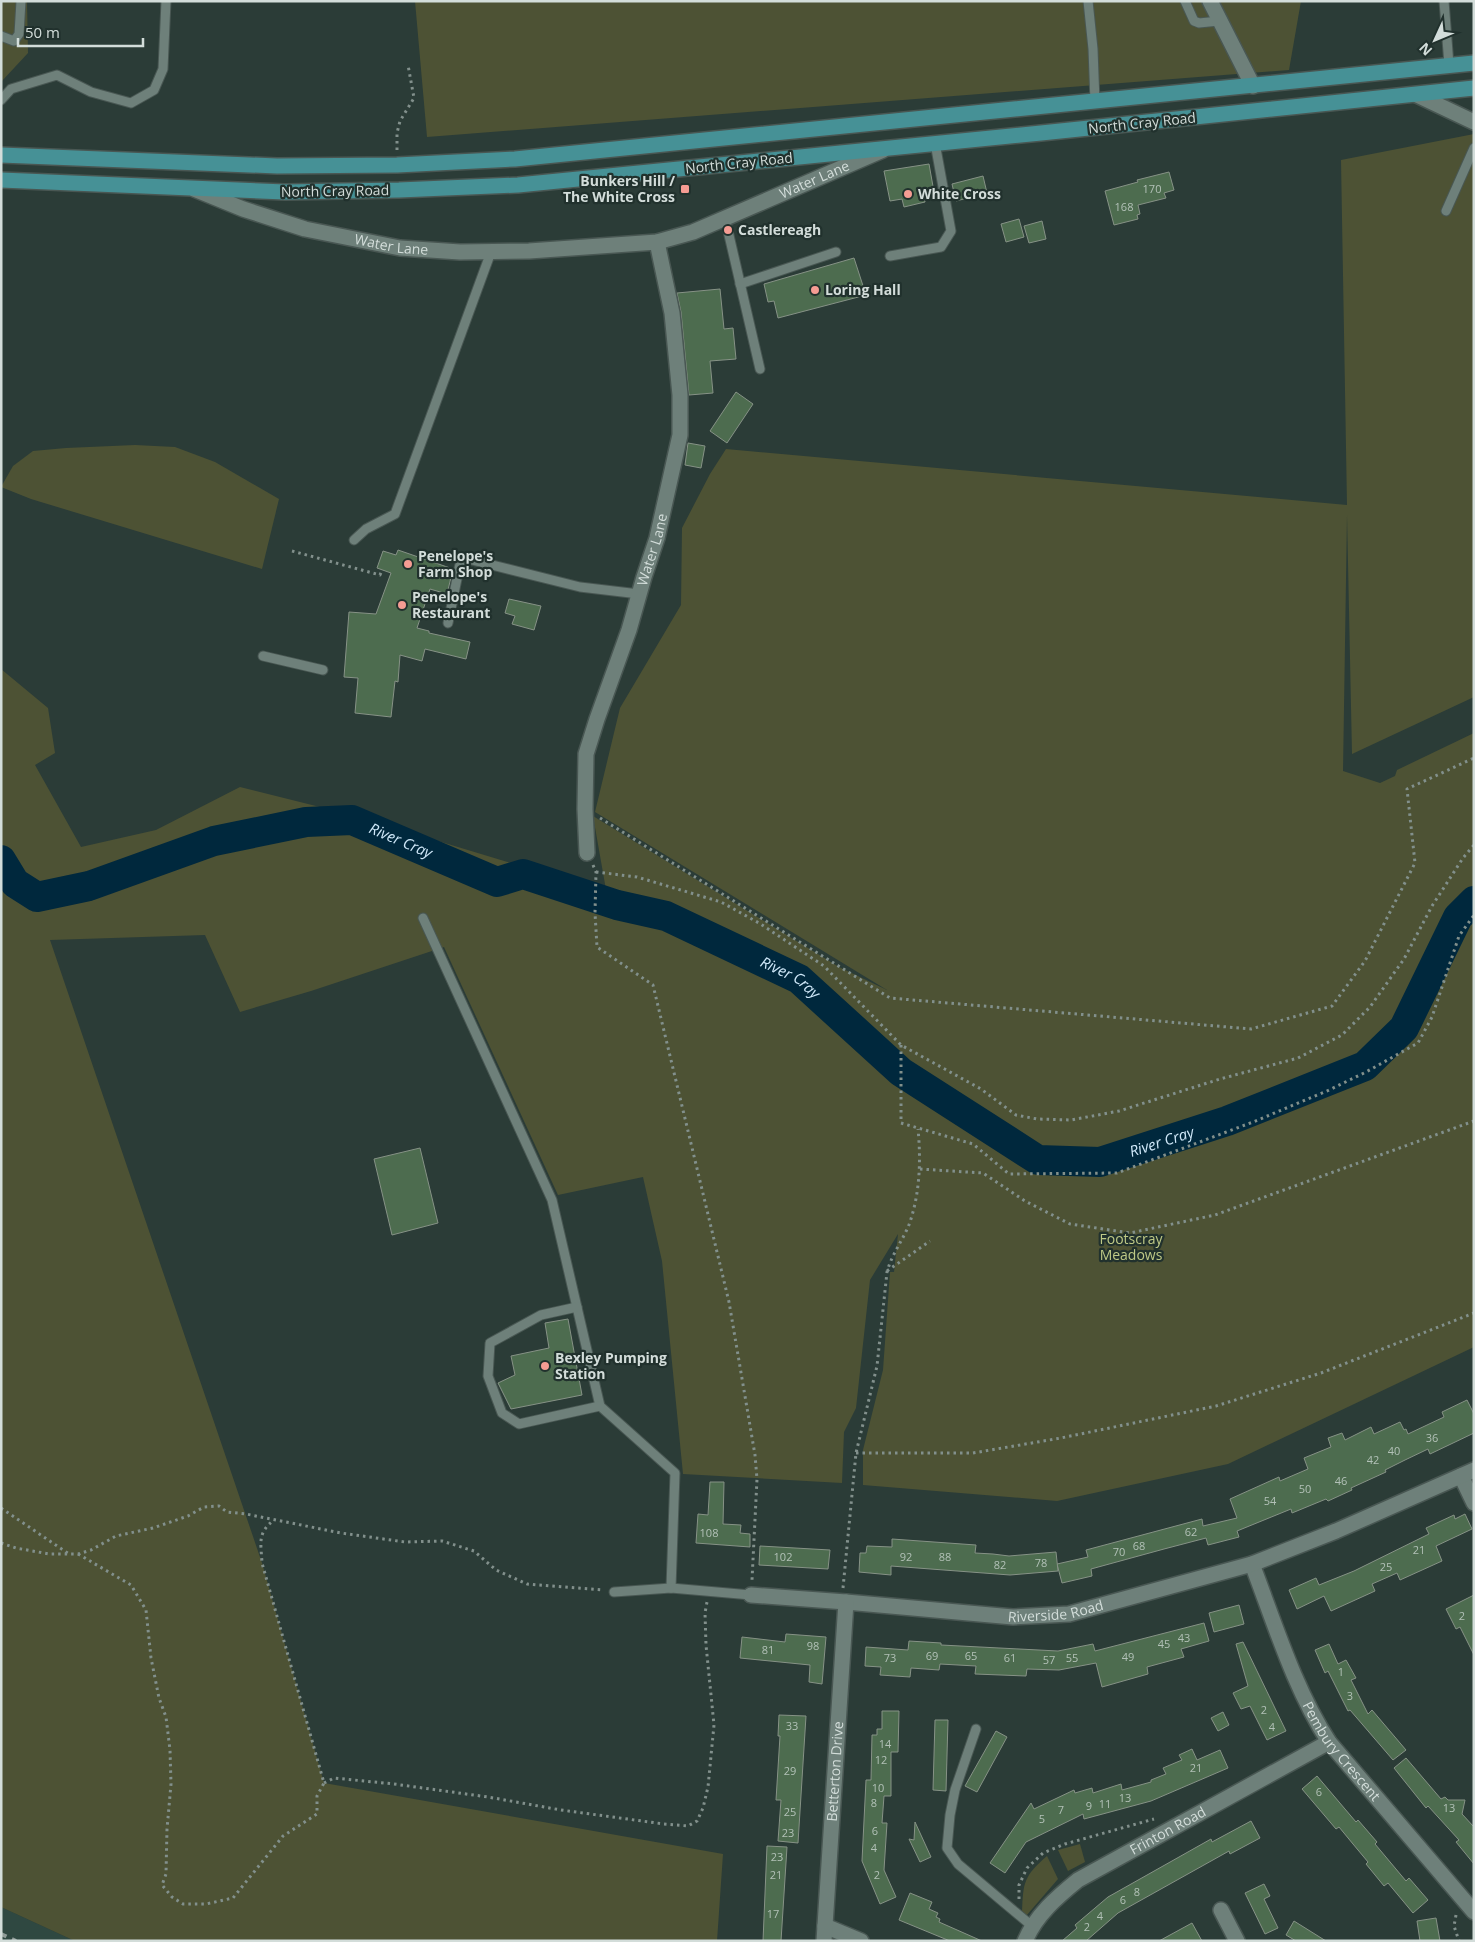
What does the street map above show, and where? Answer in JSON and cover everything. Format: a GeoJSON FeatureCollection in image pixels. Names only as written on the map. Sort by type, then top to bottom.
{"type":"FeatureCollection","features":[{"type":"Feature","properties":{"kind":"main road","name":"North Cray Road"},"geometry":{"type":"LineString","coordinates":[[1,155],[277,166],[397,164],[515,159],[1474,63]]}},
{"type":"Feature","properties":{"kind":"main road","name":"North Cray Road"},"geometry":{"type":"LineString","coordinates":[[1,180],[285,192],[518,185],[1474,88]]}},
{"type":"Feature","properties":{"kind":"street"},"geometry":{"type":"LineString","coordinates":[[1210,1],[1253,86]]}},
{"type":"Feature","properties":{"kind":"street"},"geometry":{"type":"LineString","coordinates":[[1417,95],[1474,122]]}},
{"type":"Feature","properties":{"kind":"street","name":"Water Lane"},"geometry":{"type":"LineString","coordinates":[[194,189],[243,209],[305,229],[400,248],[460,252],[529,252],[657,242],[693,232],[889,148]]}},
{"type":"Feature","properties":{"kind":"street","name":"Water Lane"},"geometry":{"type":"LineString","coordinates":[[587,853],[584,753],[628,630],[657,538],[680,435],[680,395],[672,313],[657,242]]}},
{"type":"Feature","properties":{"kind":"street"},"geometry":{"type":"LineString","coordinates":[[1467,1473],[1474,1504]]}},
{"type":"Feature","properties":{"kind":"street","name":"Riverside Road"},"geometry":{"type":"LineString","coordinates":[[751,1596],[844,1601],[1013,1617],[1069,1614],[1252,1564],[1336,1531],[1467,1473]]}},
{"type":"Feature","properties":{"kind":"street","name":"Pembury Crescent"},"geometry":{"type":"LineString","coordinates":[[1252,1564],[1300,1688],[1316,1722],[1329,1742],[1474,1912]]}},
{"type":"Feature","properties":{"kind":"street","name":"Betterton Drive"},"geometry":{"type":"LineString","coordinates":[[824,1933],[844,1601]]}},
{"type":"Feature","properties":{"kind":"street","name":"Frinton Road"},"geometry":{"type":"LineString","coordinates":[[1025,1941],[1032,1926],[1055,1898],[1078,1880],[1329,1742]]}},
{"type":"Feature","properties":{"kind":"street"},"geometry":{"type":"LineString","coordinates":[[1222,1910],[1237,1941]]}},
{"type":"Feature","properties":{"kind":"street"},"geometry":{"type":"LineString","coordinates":[[824,1933],[862,1941]]}},
{"type":"Feature","properties":{"kind":"lane"},"geometry":{"type":"LineString","coordinates":[[1,36],[14,41],[19,34],[21,1]]}},
{"type":"Feature","properties":{"kind":"lane"},"geometry":{"type":"LineString","coordinates":[[1,100],[11,89],[57,75],[92,92],[131,103],[154,90],[163,69],[166,1]]}},
{"type":"Feature","properties":{"kind":"lane"},"geometry":{"type":"LineString","coordinates":[[1088,1],[1093,49],[1095,102]]}},
{"type":"Feature","properties":{"kind":"lane"},"geometry":{"type":"LineString","coordinates":[[1185,1],[1194,21],[1199,23],[1219,21]]}},
{"type":"Feature","properties":{"kind":"lane"},"geometry":{"type":"LineString","coordinates":[[1444,1],[1450,65]]}},
{"type":"Feature","properties":{"kind":"lane"},"geometry":{"type":"LineString","coordinates":[[890,256],[941,247],[951,231],[935,144]]}},
{"type":"Feature","properties":{"kind":"lane"},"geometry":{"type":"LineString","coordinates":[[1446,211],[1474,148]]}},
{"type":"Feature","properties":{"kind":"lane"},"geometry":{"type":"LineString","coordinates":[[725,218],[760,369]]}},
{"type":"Feature","properties":{"kind":"lane"},"geometry":{"type":"LineString","coordinates":[[354,540],[366,529],[395,514],[491,252]]}},
{"type":"Feature","properties":{"kind":"lane"},"geometry":{"type":"LineString","coordinates":[[740,284],[836,252]]}},
{"type":"Feature","properties":{"kind":"lane"},"geometry":{"type":"LineString","coordinates":[[448,623],[460,564],[468,559],[580,587],[639,594]]}},
{"type":"Feature","properties":{"kind":"lane"},"geometry":{"type":"LineString","coordinates":[[263,656],[323,670]]}},
{"type":"Feature","properties":{"kind":"lane"},"geometry":{"type":"LineString","coordinates":[[423,918],[552,1200],[600,1406],[675,1473],[672,1588]]}},
{"type":"Feature","properties":{"kind":"lane"},"geometry":{"type":"LineString","coordinates":[[577,1307],[541,1315],[490,1343],[488,1376],[502,1412],[519,1424],[600,1406]]}},
{"type":"Feature","properties":{"kind":"lane","name":"Riverside Road"},"geometry":{"type":"LineString","coordinates":[[614,1592],[672,1588],[751,1596]]}},
{"type":"Feature","properties":{"kind":"lane"},"geometry":{"type":"LineString","coordinates":[[976,1729],[955,1790],[950,1815],[947,1848],[958,1864],[1032,1926]]}},
{"type":"Feature","properties":{"kind":"path"},"geometry":{"type":"LineString","coordinates":[[397,133],[400,121],[414,98],[408,65]]}},
{"type":"Feature","properties":{"kind":"path"},"geometry":{"type":"LineString","coordinates":[[292,551],[380,576],[382,570]]}},
{"type":"Feature","properties":{"kind":"path"},"geometry":{"type":"LineString","coordinates":[[585,809],[890,998],[1251,1029],[1332,1006],[1365,961],[1415,863],[1407,789],[1474,758]]}},
{"type":"Feature","properties":{"kind":"path"},"geometry":{"type":"LineString","coordinates":[[751,1596],[757,1479],[755,1455],[730,1302],[653,985],[597,947],[595,913],[596,872],[637,876],[721,902],[758,923],[824,966],[901,1045],[981,1090],[1016,1115],[1037,1119],[1071,1120],[1119,1111],[1220,1079],[1298,1058],[1342,1035],[1370,1007],[1404,959],[1432,906],[1463,858],[1474,845]]}},
{"type":"Feature","properties":{"kind":"path"},"geometry":{"type":"LineString","coordinates":[[901,1045],[901,1123],[973,1144],[1009,1174],[1117,1173],[1327,1091],[1418,1043],[1432,1017],[1459,936],[1474,915]]}},
{"type":"Feature","properties":{"kind":"path"},"geometry":{"type":"LineString","coordinates":[[920,1169],[983,1173],[1025,1201],[1070,1224],[1130,1233],[1215,1216],[1474,1121]]}},
{"type":"Feature","properties":{"kind":"path"},"geometry":{"type":"LineString","coordinates":[[844,1601],[856,1453],[877,1366],[890,1259],[910,1222],[918,1185],[921,1155],[918,1129]]}},
{"type":"Feature","properties":{"kind":"path"},"geometry":{"type":"LineString","coordinates":[[887,1272],[930,1241]]}},
{"type":"Feature","properties":{"kind":"path"},"geometry":{"type":"LineString","coordinates":[[856,1453],[973,1453],[1061,1438],[1216,1406],[1321,1373],[1474,1314]]}},
{"type":"Feature","properties":{"kind":"path"},"geometry":{"type":"LineString","coordinates":[[1,1543],[16,1548],[49,1554],[78,1554],[91,1550],[116,1536],[153,1528],[188,1516],[204,1507],[219,1506],[227,1512],[341,1533],[405,1542],[442,1541],[474,1551],[496,1570],[528,1584],[614,1592]]}},
{"type":"Feature","properties":{"kind":"path"},"geometry":{"type":"LineString","coordinates":[[1,1508],[70,1554]]}},
{"type":"Feature","properties":{"kind":"path"},"geometry":{"type":"LineString","coordinates":[[274,1520],[265,1527],[261,1538],[262,1563],[324,1783]]}},
{"type":"Feature","properties":{"kind":"path"},"geometry":{"type":"LineString","coordinates":[[78,1554],[131,1585],[146,1610],[151,1658],[159,1698],[166,1717],[170,1750],[171,1784],[166,1874],[162,1885],[172,1897],[183,1904],[206,1904],[233,1898],[283,1836],[317,1814],[318,1796],[324,1783],[334,1778],[488,1797],[561,1810],[664,1824],[688,1826],[698,1821],[708,1787],[714,1725],[706,1645],[705,1612],[709,1592]]}},
{"type":"Feature","properties":{"kind":"path"},"geometry":{"type":"LineString","coordinates":[[1019,1914],[1019,1885],[1027,1868],[1043,1853],[1066,1844],[1162,1816],[1169,1830]]}},
{"type":"Feature","properties":{"kind":"path"},"geometry":{"type":"LineString","coordinates":[[1459,1941],[1454,1926],[1456,1913],[1463,1900]]}},
{"type":"Feature","properties":{"kind":"shaded area"},"geometry":{"type":"Polygon","coordinates":[[[1,1907],[75,1941],[1,1941],[1,1907]]]}},
{"type":"Feature","properties":{"kind":"green space"},"geometry":{"type":"Polygon","coordinates":[[[1,1],[27,1],[28,53],[1,82],[1,1]]]}},
{"type":"Feature","properties":{"kind":"green space"},"geometry":{"type":"Polygon","coordinates":[[[415,1],[1301,1],[1289,70],[427,137],[415,1]]]}},
{"type":"Feature","properties":{"kind":"green space","name":"Footscray Meadows"},"geometry":{"type":"Polygon","coordinates":[[[1474,134],[1474,697],[1352,754],[1347,515],[1343,771],[1380,783],[1395,776],[1397,770],[1474,733],[1474,1347],[1228,1464],[1057,1501],[863,1485],[863,1450],[883,1370],[890,1272],[894,1272],[898,1234],[870,1280],[856,1408],[844,1432],[842,1483],[683,1474],[662,1261],[643,1177],[558,1195],[444,947],[311,991],[240,1012],[205,935],[50,940],[262,1563],[324,1783],[723,1854],[717,1941],[75,1941],[1,1907],[1,669],[48,708],[55,753],[35,765],[81,847],[156,830],[240,787],[352,815],[590,887],[573,898],[611,918],[593,816],[839,967],[887,990],[595,812],[620,708],[681,605],[682,528],[710,474],[726,449],[1347,505],[1341,160],[1474,134]]]}},
{"type":"Feature","properties":{"kind":"green space"},"geometry":{"type":"Polygon","coordinates":[[[135,445],[175,447],[215,462],[279,499],[262,569],[31,499],[1,487],[13,466],[33,451],[135,445]]]}},
{"type":"Feature","properties":{"kind":"green space"},"geometry":{"type":"Polygon","coordinates":[[[1080,1844],[1085,1862],[1068,1871],[1058,1850],[1080,1844]]]}},
{"type":"Feature","properties":{"kind":"green space"},"geometry":{"type":"Polygon","coordinates":[[[1047,1856],[1058,1879],[1026,1916],[1022,1912],[1026,1880],[1047,1856]]]}},
{"type":"Feature","properties":{"kind":"building","name":"White Cross"},"geometry":{"type":"Polygon","coordinates":[[[929,164],[934,192],[924,194],[925,202],[904,207],[902,199],[890,201],[884,171],[929,164]]]}},
{"type":"Feature","properties":{"kind":"building"},"geometry":{"type":"Polygon","coordinates":[[[1169,172],[1174,190],[1164,193],[1166,198],[1138,205],[1140,214],[1137,215],[1138,219],[1114,225],[1105,191],[1169,172]]]}},
{"type":"Feature","properties":{"kind":"building"},"geometry":{"type":"Polygon","coordinates":[[[983,176],[987,193],[956,201],[952,184],[983,176]]]}},
{"type":"Feature","properties":{"kind":"building"},"geometry":{"type":"Polygon","coordinates":[[[1019,219],[1024,237],[1006,242],[1001,224],[1019,219]]]}},
{"type":"Feature","properties":{"kind":"building"},"geometry":{"type":"Polygon","coordinates":[[[1042,221],[1046,239],[1029,243],[1024,226],[1042,221]]]}},
{"type":"Feature","properties":{"kind":"building","name":"Loring Hall"},"geometry":{"type":"Polygon","coordinates":[[[854,258],[866,295],[778,318],[774,301],[768,302],[764,284],[854,258]]]}},
{"type":"Feature","properties":{"kind":"building"},"geometry":{"type":"Polygon","coordinates":[[[720,289],[724,329],[733,328],[736,359],[710,361],[713,393],[689,395],[681,312],[677,293],[720,289]]]}},
{"type":"Feature","properties":{"kind":"building"},"geometry":{"type":"Polygon","coordinates":[[[736,392],[753,404],[727,443],[710,431],[736,392]]]}},
{"type":"Feature","properties":{"kind":"building"},"geometry":{"type":"Polygon","coordinates":[[[688,443],[705,446],[701,468],[685,465],[688,443]]]}},
{"type":"Feature","properties":{"kind":"building"},"geometry":{"type":"Polygon","coordinates":[[[398,550],[453,569],[447,594],[430,589],[417,628],[429,631],[429,633],[470,642],[466,659],[425,649],[422,661],[400,655],[398,682],[395,681],[391,717],[355,713],[358,678],[344,677],[349,612],[376,614],[391,573],[377,568],[383,551],[396,555],[398,550]]]}},
{"type":"Feature","properties":{"kind":"building"},"geometry":{"type":"Polygon","coordinates":[[[509,599],[541,606],[534,630],[512,624],[515,616],[505,613],[509,599]]]}},
{"type":"Feature","properties":{"kind":"building"},"geometry":{"type":"Polygon","coordinates":[[[420,1148],[438,1223],[392,1235],[374,1159],[420,1148]]]}},
{"type":"Feature","properties":{"kind":"building","name":"Bexley Pumping Station"},"geometry":{"type":"Polygon","coordinates":[[[568,1319],[582,1395],[511,1409],[498,1383],[515,1375],[511,1356],[549,1348],[545,1323],[568,1319]]]}},
{"type":"Feature","properties":{"kind":"building"},"geometry":{"type":"Polygon","coordinates":[[[1467,1400],[1474,1414],[1474,1433],[1430,1454],[1428,1449],[1328,1501],[1326,1499],[1292,1513],[1291,1509],[1237,1531],[1239,1537],[1208,1545],[1206,1538],[1091,1569],[1092,1576],[1062,1583],[1057,1564],[1088,1557],[1086,1550],[1202,1519],[1203,1526],[1237,1518],[1230,1499],[1279,1477],[1280,1481],[1308,1469],[1304,1458],[1331,1447],[1328,1438],[1342,1433],[1345,1440],[1371,1427],[1374,1434],[1400,1422],[1408,1434],[1444,1417],[1442,1412],[1467,1400]]]}},
{"type":"Feature","properties":{"kind":"building"},"geometry":{"type":"Polygon","coordinates":[[[710,1482],[724,1482],[723,1524],[741,1525],[740,1533],[750,1534],[750,1547],[696,1543],[698,1514],[708,1515],[710,1482]]]}},
{"type":"Feature","properties":{"kind":"building"},"geometry":{"type":"Polygon","coordinates":[[[1465,1514],[1472,1529],[1436,1546],[1442,1561],[1400,1580],[1397,1573],[1372,1584],[1375,1591],[1331,1611],[1324,1596],[1297,1609],[1289,1590],[1316,1578],[1319,1585],[1354,1571],[1429,1534],[1426,1528],[1454,1515],[1455,1519],[1465,1514]]]}},
{"type":"Feature","properties":{"kind":"building"},"geometry":{"type":"Polygon","coordinates":[[[892,1539],[976,1545],[975,1553],[1009,1556],[1056,1552],[1058,1571],[1010,1575],[891,1566],[891,1575],[859,1572],[860,1553],[866,1553],[867,1546],[892,1547],[892,1539]]]}},
{"type":"Feature","properties":{"kind":"building"},"geometry":{"type":"Polygon","coordinates":[[[760,1546],[830,1550],[828,1569],[759,1565],[760,1546]]]}},
{"type":"Feature","properties":{"kind":"building"},"geometry":{"type":"Polygon","coordinates":[[[1474,1595],[1474,1655],[1460,1627],[1456,1629],[1446,1609],[1474,1595]]]}},
{"type":"Feature","properties":{"kind":"building"},"geometry":{"type":"Polygon","coordinates":[[[1239,1605],[1244,1624],[1214,1632],[1209,1613],[1239,1605]]]}},
{"type":"Feature","properties":{"kind":"building"},"geometry":{"type":"Polygon","coordinates":[[[1204,1623],[1209,1641],[1181,1649],[1184,1657],[1147,1667],[1148,1674],[1102,1687],[1096,1663],[1059,1670],[1027,1669],[1026,1676],[975,1674],[976,1666],[940,1664],[939,1670],[911,1668],[910,1677],[880,1675],[881,1667],[865,1666],[866,1647],[908,1650],[909,1641],[941,1643],[941,1645],[1058,1651],[1093,1644],[1095,1651],[1204,1623]]]}},
{"type":"Feature","properties":{"kind":"building"},"geometry":{"type":"Polygon","coordinates":[[[786,1634],[826,1637],[822,1684],[809,1682],[810,1665],[740,1658],[742,1637],[785,1642],[786,1634]]]}},
{"type":"Feature","properties":{"kind":"building"},"geometry":{"type":"Polygon","coordinates":[[[1243,1642],[1286,1731],[1267,1740],[1250,1706],[1241,1709],[1233,1693],[1248,1686],[1236,1644],[1243,1642]]]}},
{"type":"Feature","properties":{"kind":"building"},"geometry":{"type":"Polygon","coordinates":[[[1329,1644],[1338,1664],[1346,1660],[1356,1678],[1351,1680],[1368,1714],[1372,1710],[1406,1750],[1393,1760],[1350,1710],[1348,1711],[1328,1671],[1325,1673],[1315,1650],[1329,1644]]]}},
{"type":"Feature","properties":{"kind":"building"},"geometry":{"type":"Polygon","coordinates":[[[882,1711],[899,1711],[898,1752],[891,1752],[891,1796],[884,1796],[882,1823],[887,1823],[884,1870],[896,1897],[880,1904],[862,1861],[866,1780],[871,1780],[872,1735],[877,1735],[877,1729],[882,1729],[882,1711]]]}},
{"type":"Feature","properties":{"kind":"building"},"geometry":{"type":"Polygon","coordinates":[[[1223,1712],[1229,1725],[1218,1731],[1211,1718],[1223,1712]]]}},
{"type":"Feature","properties":{"kind":"building"},"geometry":{"type":"Polygon","coordinates":[[[779,1715],[806,1716],[798,1843],[778,1841],[781,1800],[776,1800],[780,1736],[778,1736],[779,1715]]]}},
{"type":"Feature","properties":{"kind":"building"},"geometry":{"type":"Polygon","coordinates":[[[935,1720],[948,1720],[946,1791],[933,1790],[935,1720]]]}},
{"type":"Feature","properties":{"kind":"building"},"geometry":{"type":"Polygon","coordinates":[[[996,1731],[1007,1737],[977,1792],[965,1786],[996,1731]]]}},
{"type":"Feature","properties":{"kind":"building"},"geometry":{"type":"Polygon","coordinates":[[[1192,1749],[1197,1760],[1220,1750],[1228,1768],[1151,1801],[1084,1819],[1083,1814],[1026,1842],[1005,1873],[990,1863],[1031,1803],[1034,1809],[1074,1790],[1075,1793],[1092,1788],[1093,1793],[1121,1784],[1122,1790],[1151,1782],[1151,1780],[1166,1774],[1163,1768],[1182,1760],[1179,1755],[1192,1749]]]}},
{"type":"Feature","properties":{"kind":"building"},"geometry":{"type":"Polygon","coordinates":[[[1406,1758],[1441,1799],[1445,1797],[1448,1800],[1465,1800],[1462,1814],[1474,1827],[1474,1864],[1456,1842],[1459,1840],[1428,1806],[1426,1808],[1394,1768],[1406,1758]]]}},
{"type":"Feature","properties":{"kind":"building"},"geometry":{"type":"Polygon","coordinates":[[[1317,1776],[1356,1822],[1358,1820],[1377,1842],[1375,1844],[1406,1881],[1409,1878],[1428,1900],[1413,1913],[1388,1883],[1384,1886],[1366,1864],[1368,1862],[1339,1827],[1336,1829],[1302,1789],[1317,1776]]]}},
{"type":"Feature","properties":{"kind":"building"},"geometry":{"type":"Polygon","coordinates":[[[1251,1821],[1260,1838],[1230,1854],[1229,1851],[1118,1913],[1086,1941],[1062,1941],[1077,1928],[1075,1925],[1108,1897],[1211,1839],[1212,1842],[1251,1821]]]}},
{"type":"Feature","properties":{"kind":"building"},"geometry":{"type":"Polygon","coordinates":[[[915,1822],[931,1857],[920,1862],[909,1839],[914,1840],[915,1822]]]}},
{"type":"Feature","properties":{"kind":"building"},"geometry":{"type":"Polygon","coordinates":[[[767,1846],[787,1847],[781,1941],[763,1941],[767,1846]]]}},
{"type":"Feature","properties":{"kind":"building"},"geometry":{"type":"Polygon","coordinates":[[[1264,1884],[1270,1896],[1264,1899],[1278,1928],[1265,1934],[1245,1893],[1264,1884]]]}},
{"type":"Feature","properties":{"kind":"building"},"geometry":{"type":"Polygon","coordinates":[[[910,1893],[932,1902],[929,1909],[938,1913],[936,1917],[940,1919],[939,1922],[982,1941],[950,1941],[899,1920],[910,1893]]]}},
{"type":"Feature","properties":{"kind":"building"},"geometry":{"type":"Polygon","coordinates":[[[1436,1918],[1440,1941],[1420,1941],[1417,1921],[1436,1918]]]}},
{"type":"Feature","properties":{"kind":"building"},"geometry":{"type":"Polygon","coordinates":[[[1294,1921],[1326,1941],[1296,1941],[1286,1935],[1294,1921]]]}},
{"type":"Feature","properties":{"kind":"building"},"geometry":{"type":"Polygon","coordinates":[[[1192,1923],[1202,1941],[1159,1941],[1192,1923]]]}},
{"type":"Feature","properties":{"kind":"waterway","name":"River Cray"},"geometry":{"type":"LineString","coordinates":[[1,860],[15,883],[37,897],[89,886],[214,841],[306,822],[352,820],[497,882],[523,874],[617,905],[666,916],[799,979],[901,1072],[1038,1160],[1100,1162],[1227,1121],[1365,1066],[1404,1028],[1458,917],[1474,901]]}},
{"type":"Feature","properties":{"kind":"railway"},"geometry":{"type":"LineString","coordinates":[[1,1934],[16,1941]]}},
{"type":"Feature","properties":{"kind":"place","name":"Bunkers Hill / The White Cross"},"geometry":{"type":"Point","coordinates":[685,189]}},
{"type":"Feature","properties":{"kind":"place","name":"White Cross"},"geometry":{"type":"Point","coordinates":[908,194]}},
{"type":"Feature","properties":{"kind":"place","name":"Castlereagh"},"geometry":{"type":"Point","coordinates":[728,230]}},
{"type":"Feature","properties":{"kind":"place","name":"Loring Hall"},"geometry":{"type":"Point","coordinates":[815,290]}},
{"type":"Feature","properties":{"kind":"place","name":"Penelope's Farm Shop"},"geometry":{"type":"Point","coordinates":[408,564]}},
{"type":"Feature","properties":{"kind":"place","name":"Penelope's Restaurant"},"geometry":{"type":"Point","coordinates":[402,605]}},
{"type":"Feature","properties":{"kind":"place","name":"Bexley Pumping Station"},"geometry":{"type":"Point","coordinates":[545,1366]}}]}
